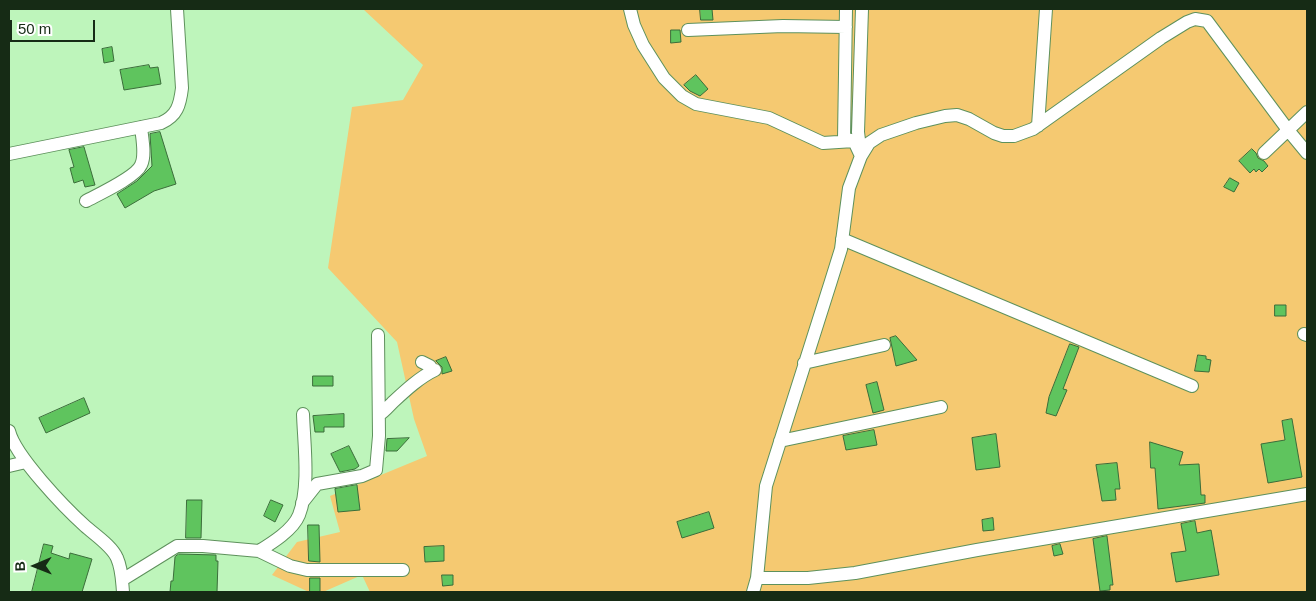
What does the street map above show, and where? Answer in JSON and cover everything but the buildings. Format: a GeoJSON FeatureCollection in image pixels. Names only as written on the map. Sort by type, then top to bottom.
{"type":"FeatureCollection","features":[{"type":"Feature","properties":{"kind":"street"},"geometry":{"type":"LineString","coordinates":[[9,154],[161,123],[170,119],[181,101],[182,88],[177,9]]}},
{"type":"Feature","properties":{"kind":"street"},"geometry":{"type":"LineString","coordinates":[[630,9],[634,25],[643,45],[664,78],[682,96],[696,104],[769,118],[823,143],[854,141]]}},
{"type":"Feature","properties":{"kind":"street"},"geometry":{"type":"LineString","coordinates":[[846,9],[844,138],[854,141],[861,156]]}},
{"type":"Feature","properties":{"kind":"street"},"geometry":{"type":"LineString","coordinates":[[861,156],[858,132],[862,9]]}},
{"type":"Feature","properties":{"kind":"street"},"geometry":{"type":"LineString","coordinates":[[1038,126],[1046,9]]}},
{"type":"Feature","properties":{"kind":"street"},"geometry":{"type":"LineString","coordinates":[[753,592],[757,578],[766,486],[831,281],[842,239],[848,188],[861,156],[869,143],[881,135],[916,123],[957,115],[1003,136],[1024,133],[1038,126],[1196,14],[1207,21],[1288,130],[1307,152]]}},
{"type":"Feature","properties":{"kind":"street"},"geometry":{"type":"LineString","coordinates":[[688,30],[783,26],[846,27]]}},
{"type":"Feature","properties":{"kind":"street"},"geometry":{"type":"LineString","coordinates":[[1264,153],[1307,112]]}},
{"type":"Feature","properties":{"kind":"street"},"geometry":{"type":"LineString","coordinates":[[86,201],[135,173],[141,166],[144,157],[141,127]]}},
{"type":"Feature","properties":{"kind":"street"},"geometry":{"type":"LineString","coordinates":[[842,239],[1192,386]]}},
{"type":"Feature","properties":{"kind":"street"},"geometry":{"type":"LineString","coordinates":[[302,503],[317,484],[362,476],[376,470],[379,415],[378,334]]}},
{"type":"Feature","properties":{"kind":"street"},"geometry":{"type":"LineString","coordinates":[[804,363],[884,345]]}},
{"type":"Feature","properties":{"kind":"street"},"geometry":{"type":"LineString","coordinates":[[379,415],[415,382],[434,370],[422,362]]}},
{"type":"Feature","properties":{"kind":"street"},"geometry":{"type":"LineString","coordinates":[[780,442],[941,407]]}},
{"type":"Feature","properties":{"kind":"street"},"geometry":{"type":"LineString","coordinates":[[259,551],[279,538],[298,516],[305,481],[303,414]]}},
{"type":"Feature","properties":{"kind":"street"},"geometry":{"type":"LineString","coordinates":[[9,432],[11,439],[26,462],[78,519],[117,557],[121,570],[122,586]]}},
{"type":"Feature","properties":{"kind":"street"},"geometry":{"type":"LineString","coordinates":[[9,466],[26,462]]}},
{"type":"Feature","properties":{"kind":"street"},"geometry":{"type":"LineString","coordinates":[[757,578],[808,578],[855,572],[1307,494]]}},
{"type":"Feature","properties":{"kind":"street"},"geometry":{"type":"LineString","coordinates":[[122,586],[176,546],[203,546],[259,551],[290,566],[307,570],[402,570]]}},
{"type":"Feature","properties":{"kind":"shaded area"},"geometry":{"type":"Polygon","coordinates":[[[363,9],[1307,9],[1307,592],[370,592],[362,575],[323,592],[309,592],[272,575],[297,542],[340,532],[330,496],[427,456],[414,419],[397,342],[328,268],[352,107],[403,100],[423,65],[363,9]]]}}]}
